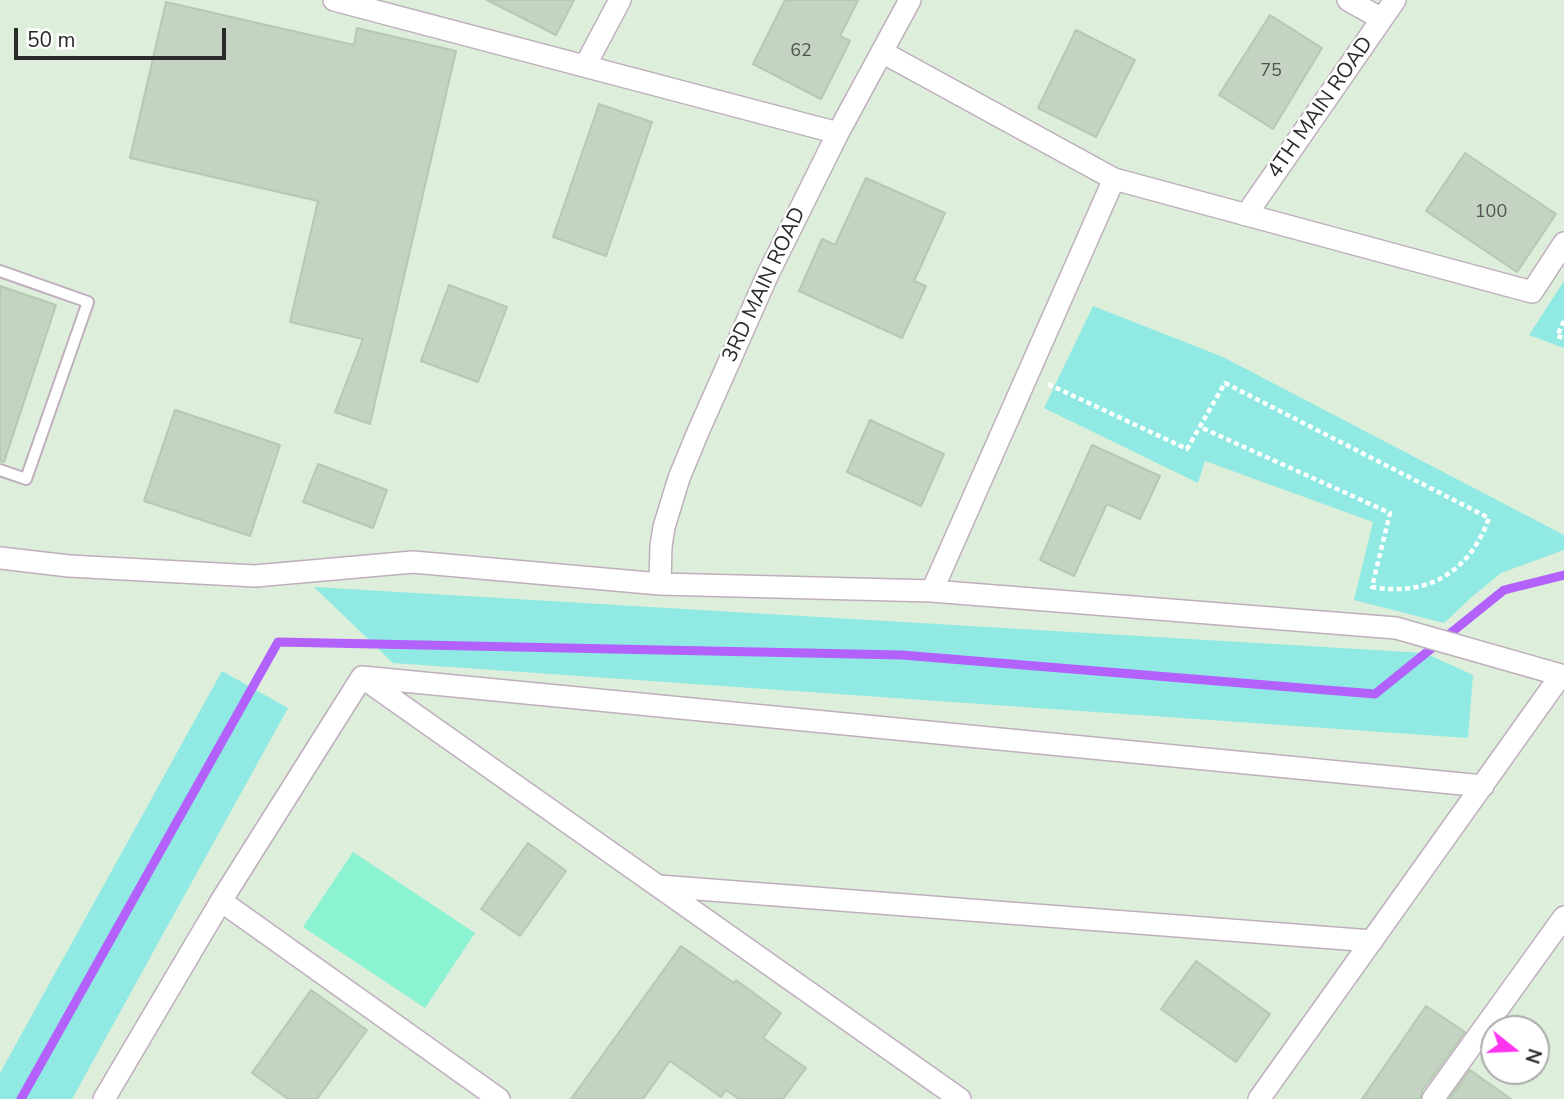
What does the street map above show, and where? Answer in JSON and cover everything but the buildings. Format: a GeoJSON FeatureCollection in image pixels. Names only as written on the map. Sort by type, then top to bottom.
{"type":"FeatureCollection","features":[{"type":"Feature","properties":{"kind":"street"},"geometry":{"type":"LineString","coordinates":[[334,0],[838,133]]}},
{"type":"Feature","properties":{"kind":"street"},"geometry":{"type":"LineString","coordinates":[[586,66],[620,0]]}},
{"type":"Feature","properties":{"kind":"street","name":"3RD MAIN ROAD"},"geometry":{"type":"LineString","coordinates":[[660,584],[664,527],[688,455],[763,285],[838,133],[910,0]]}},
{"type":"Feature","properties":{"kind":"street"},"geometry":{"type":"LineString","coordinates":[[1348,0],[1382,19]]}},
{"type":"Feature","properties":{"kind":"street","name":"4TH MAIN ROAD"},"geometry":{"type":"LineString","coordinates":[[1246,215],[1395,0]]}},
{"type":"Feature","properties":{"kind":"street"},"geometry":{"type":"LineString","coordinates":[[882,52],[1114,179],[1532,292],[1564,243]]}},
{"type":"Feature","properties":{"kind":"street"},"geometry":{"type":"LineString","coordinates":[[932,590],[1114,179]]}},
{"type":"Feature","properties":{"kind":"street"},"geometry":{"type":"LineString","coordinates":[[0,558],[69,566],[255,576],[413,562],[660,584],[932,590],[1396,628],[1563,676],[1259,1099]]}},
{"type":"Feature","properties":{"kind":"street"},"geometry":{"type":"LineString","coordinates":[[362,677],[1483,786]]}},
{"type":"Feature","properties":{"kind":"street"},"geometry":{"type":"LineString","coordinates":[[362,677],[960,1099]]}},
{"type":"Feature","properties":{"kind":"street"},"geometry":{"type":"LineString","coordinates":[[104,1099],[221,901],[362,677]]}},
{"type":"Feature","properties":{"kind":"street"},"geometry":{"type":"LineString","coordinates":[[657,885],[1372,941]]}},
{"type":"Feature","properties":{"kind":"street"},"geometry":{"type":"LineString","coordinates":[[221,901],[499,1099]]}},
{"type":"Feature","properties":{"kind":"street"},"geometry":{"type":"LineString","coordinates":[[1433,1099],[1564,917]]}},
{"type":"Feature","properties":{"kind":"lane"},"geometry":{"type":"LineString","coordinates":[[0,271],[88,302],[26,479],[0,470]]}},
{"type":"Feature","properties":{"kind":"path"},"geometry":{"type":"LineString","coordinates":[[1564,321],[1557,336],[1564,338]]}},
{"type":"Feature","properties":{"kind":"path"},"geometry":{"type":"LineString","coordinates":[[1028,375],[1187,449],[1200,427],[1226,383],[1489,518],[1474,549],[1463,563],[1449,574],[1419,587],[1388,590],[1372,587],[1390,513],[1200,427]]}},
{"type":"Feature","properties":{"kind":"shaded area"},"geometry":{"type":"Polygon","coordinates":[[[1564,281],[1564,348],[1529,335],[1564,281]]]}},
{"type":"Feature","properties":{"kind":"shaded area"},"geometry":{"type":"Polygon","coordinates":[[[1093,306],[1223,357],[1564,535],[1564,550],[1501,573],[1444,623],[1354,600],[1373,522],[1205,461],[1198,483],[1044,408],[1093,306]]]}},
{"type":"Feature","properties":{"kind":"shaded area"},"geometry":{"type":"Polygon","coordinates":[[[314,587],[1425,653],[1473,675],[1468,738],[393,663],[314,587]]]}},
{"type":"Feature","properties":{"kind":"shaded area"},"geometry":{"type":"Polygon","coordinates":[[[222,671],[288,708],[72,1099],[0,1099],[0,1073],[222,671]]]}},
{"type":"Feature","properties":{"kind":"green space"},"geometry":{"type":"Polygon","coordinates":[[[353,852],[475,933],[425,1008],[303,927],[353,852]]]}},
{"type":"Feature","properties":{"kind":"waterway"},"geometry":{"type":"LineString","coordinates":[[21,1099],[278,642],[902,655],[1375,694],[1504,590],[1564,575]]}}]}
